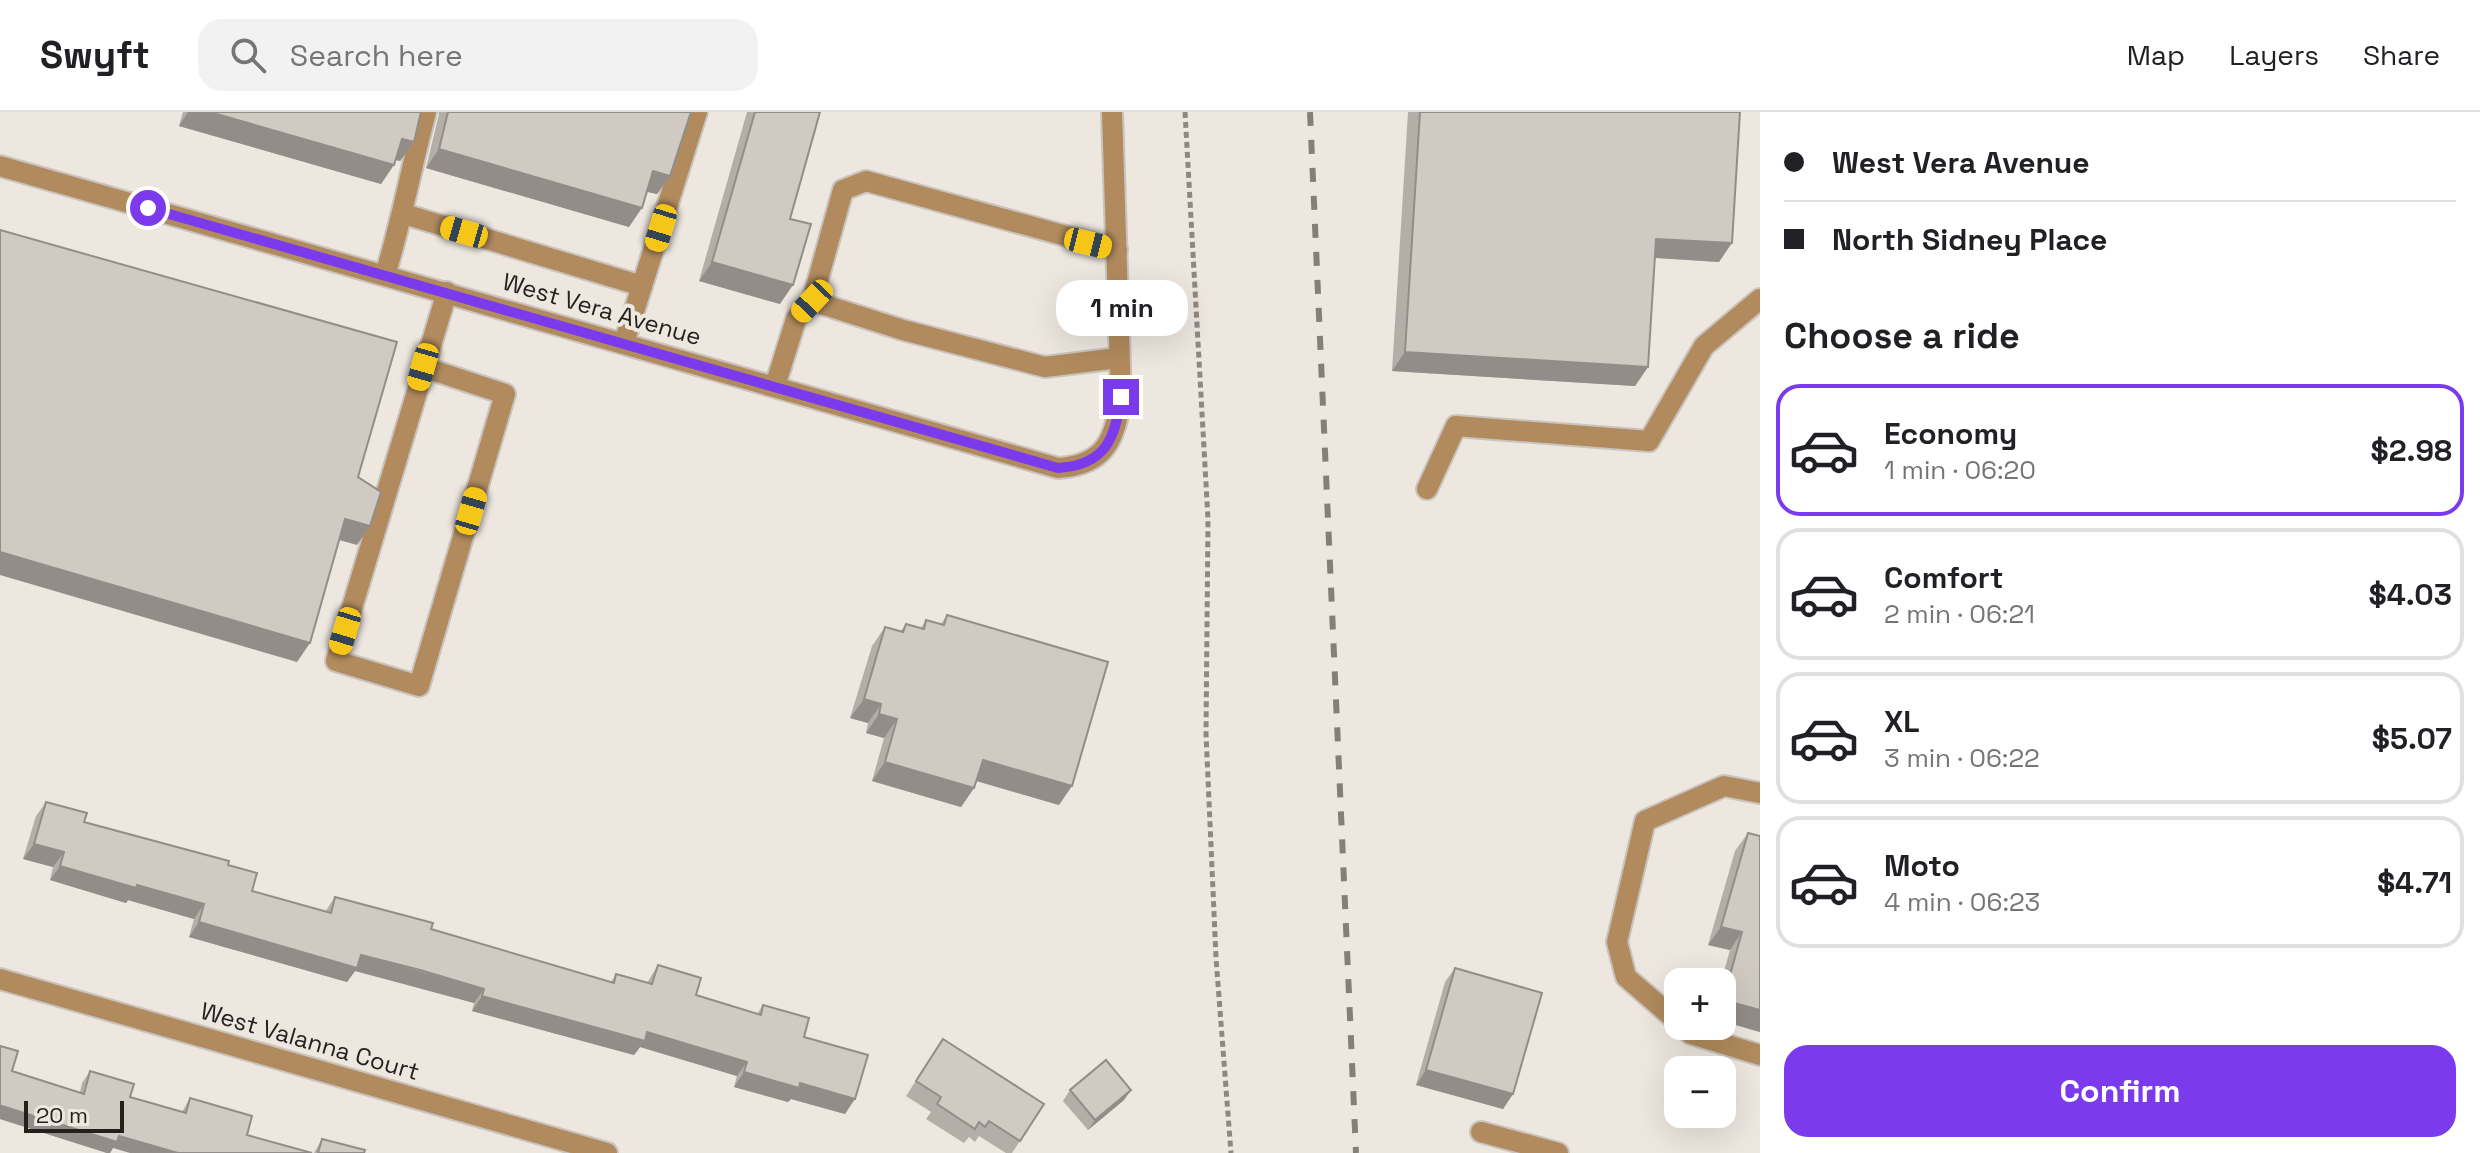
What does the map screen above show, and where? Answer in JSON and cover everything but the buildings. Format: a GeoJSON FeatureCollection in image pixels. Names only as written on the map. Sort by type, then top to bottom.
{"type":"FeatureCollection","features":[{"type":"Feature","properties":{"kind":"street"},"geometry":{"type":"LineString","coordinates":[[385,275],[404,214],[409,179],[426,112]]}},
{"type":"Feature","properties":{"kind":"street"},"geometry":{"type":"LineString","coordinates":[[624,343],[697,112]]}},
{"type":"Feature","properties":{"kind":"street"},"geometry":{"type":"LineString","coordinates":[[812,301],[903,330],[1045,367],[1118,358],[1112,112]]}},
{"type":"Feature","properties":{"kind":"street","name":"West Vera Avenue"},"geometry":{"type":"LineString","coordinates":[[0,166],[1043,464],[1074,467],[1095,458],[1107,444],[1118,415],[1118,358]]}},
{"type":"Feature","properties":{"kind":"street"},"geometry":{"type":"LineString","coordinates":[[775,386],[796,319],[812,301],[843,190],[866,181],[1117,250]]}},
{"type":"Feature","properties":{"kind":"street"},"geometry":{"type":"LineString","coordinates":[[404,214],[642,286]]}},
{"type":"Feature","properties":{"kind":"street"},"geometry":{"type":"LineString","coordinates":[[423,367],[505,394],[419,686],[336,661],[423,367],[447,292]]}},
{"type":"Feature","properties":{"kind":"street"},"geometry":{"type":"LineString","coordinates":[[1427,489],[1456,426],[1649,441],[1704,346],[1760,299]]}},
{"type":"Feature","properties":{"kind":"street"},"geometry":{"type":"LineString","coordinates":[[1664,1010],[1626,977],[1617,942],[1645,821],[1724,786],[1760,793]]}},
{"type":"Feature","properties":{"kind":"street","name":"West Valanna Court"},"geometry":{"type":"LineString","coordinates":[[0,979],[607,1153]]}},
{"type":"Feature","properties":{"kind":"street"},"geometry":{"type":"LineString","coordinates":[[1711,1040],[1760,1055]]}},
{"type":"Feature","properties":{"kind":"street"},"geometry":{"type":"LineString","coordinates":[[1481,1132],[1558,1153]]}},
{"type":"Feature","properties":{"kind":"path"},"geometry":{"type":"LineString","coordinates":[[1185,112],[1208,519],[1206,734],[1215,942],[1231,1153]]}},
{"type":"Feature","properties":{"kind":"railway"},"geometry":{"type":"LineString","coordinates":[[1310,112],[1356,1153]]}},
{"type":"Feature","properties":{"kind":"route"},"geometry":{"type":"LineString","coordinates":[[148,208],[1058,468],[1086,464],[1101,453],[1115,428],[1121,397]]}}]}
